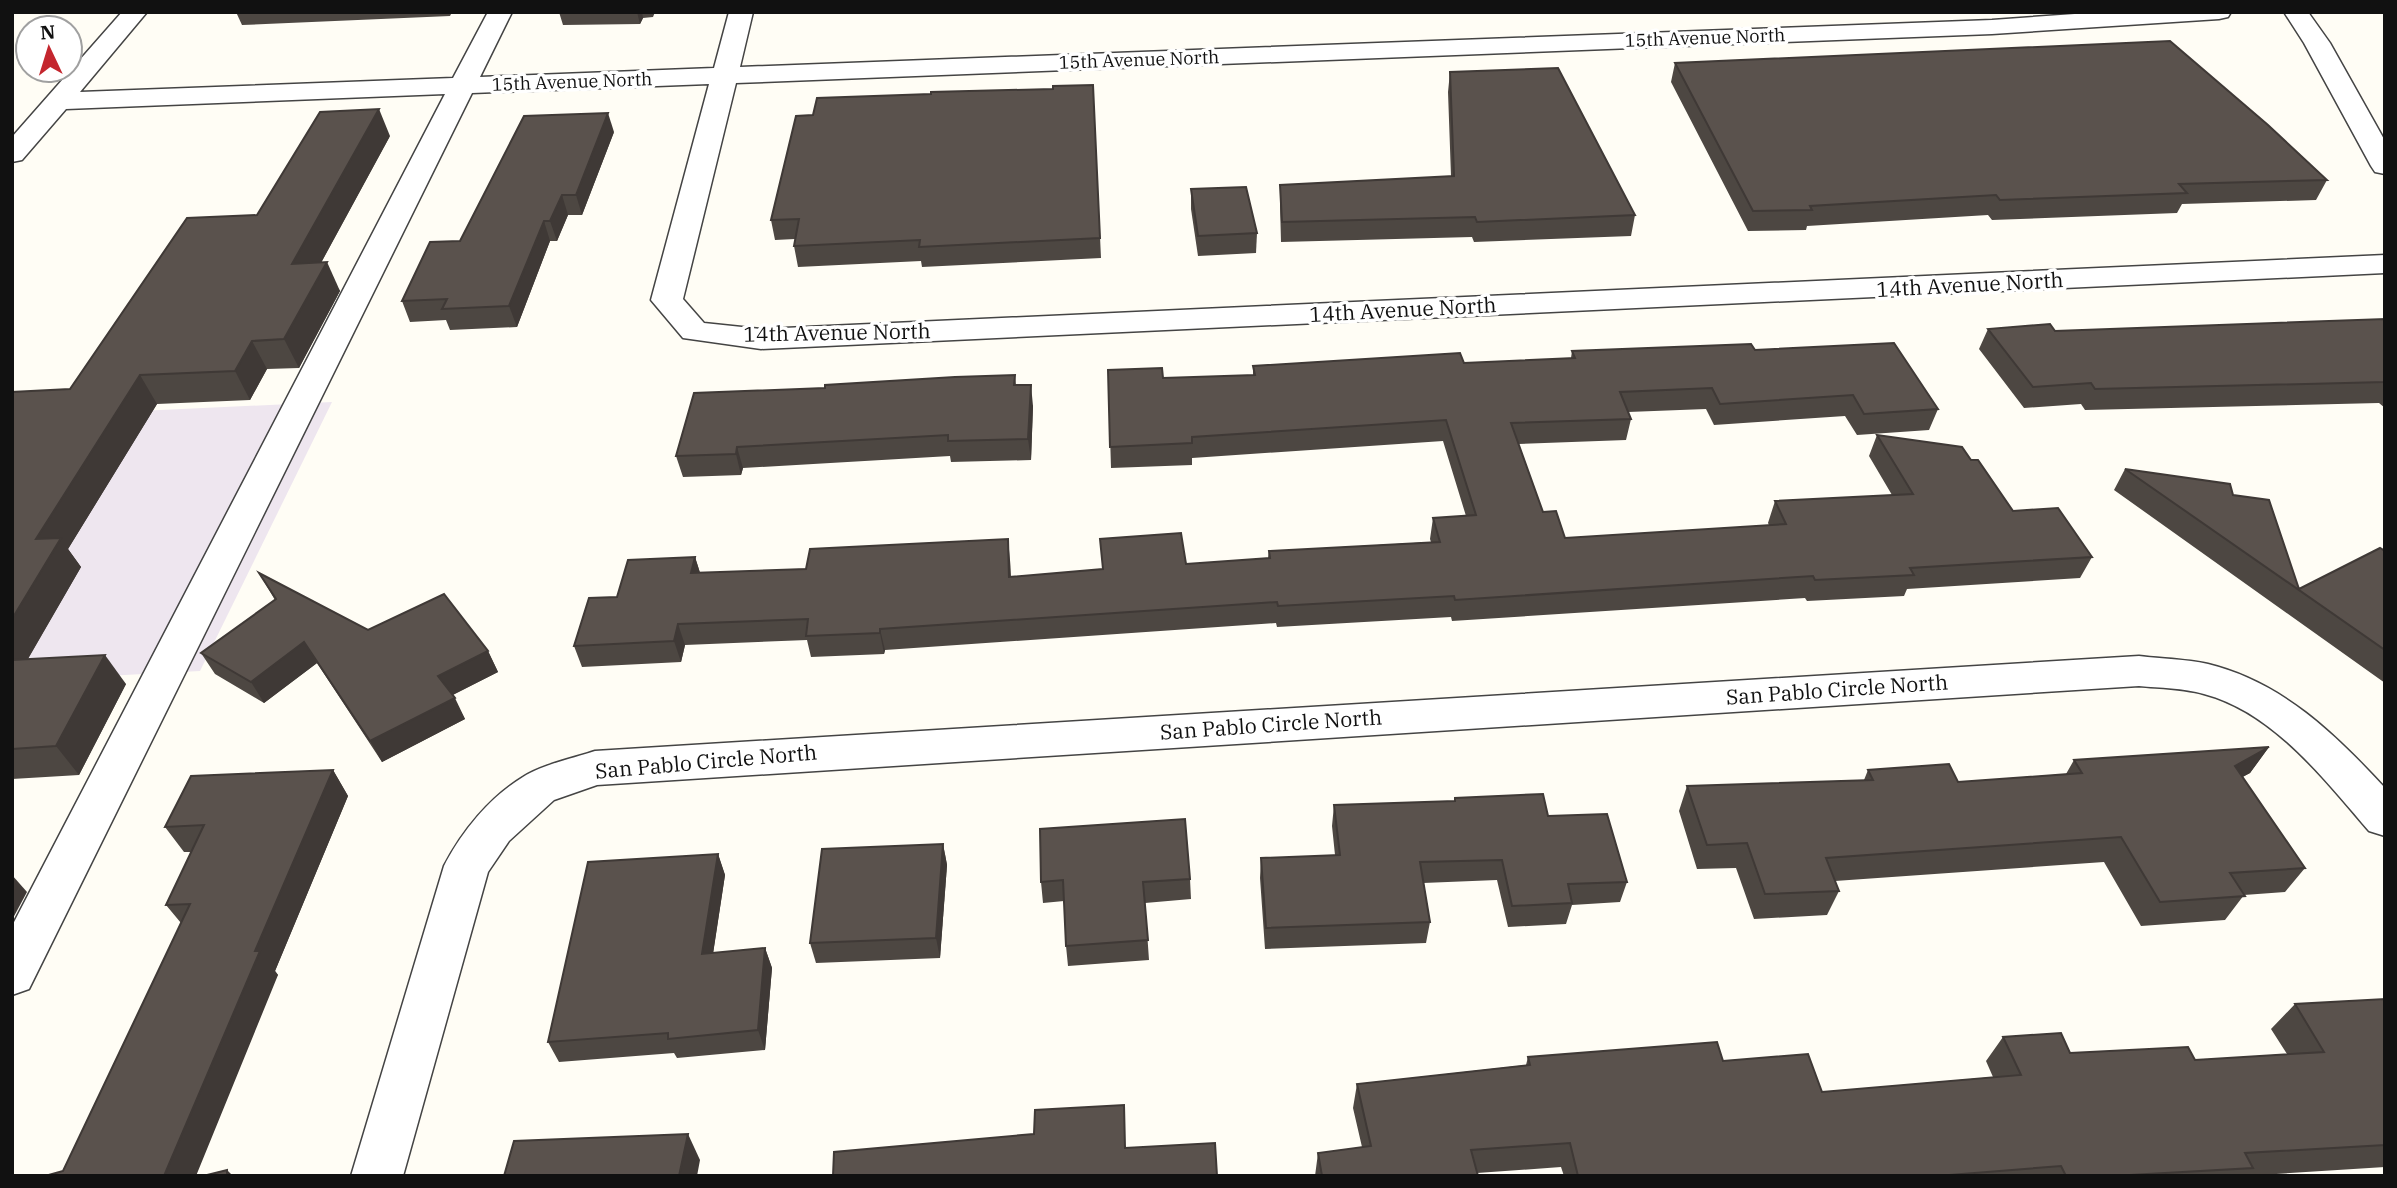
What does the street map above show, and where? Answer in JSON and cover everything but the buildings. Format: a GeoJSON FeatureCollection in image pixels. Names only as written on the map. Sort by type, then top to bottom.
{"type":"FeatureCollection","features":[{"type":"Feature","properties":{"kind":"street"},"geometry":{"type":"LineString","coordinates":[[12,154],[135,12]]}},
{"type":"Feature","properties":{"kind":"street"},"geometry":{"type":"LineString","coordinates":[[12,974],[500,12]]}},
{"type":"Feature","properties":{"kind":"street"},"geometry":{"type":"LineString","coordinates":[[724,76],[741,12]]}},
{"type":"Feature","properties":{"kind":"street","name":"15th Avenue North"},"geometry":{"type":"LineString","coordinates":[[58,101],[1992,27],[2219,12]]}},
{"type":"Feature","properties":{"kind":"street"},"geometry":{"type":"LineString","coordinates":[[2296,12],[2317,43],[2385,166]]}},
{"type":"Feature","properties":{"kind":"street","name":"14th Avenue North"},"geometry":{"type":"LineString","coordinates":[[724,76],[667,300],[694,331],[761,339],[2385,264]]}},
{"type":"Feature","properties":{"kind":"street","name":"San Pablo Circle North"},"geometry":{"type":"LineString","coordinates":[[377,1176],[467,866],[492,828],[539,788],[595,768],[2139,671],[2214,681],[2270,707],[2331,759],[2385,818]]}},
{"type":"Feature","properties":{"kind":"shaded area"},"geometry":{"type":"Polygon","coordinates":[[[332,402],[200,671],[12,681],[12,417],[332,402]]]}}]}
